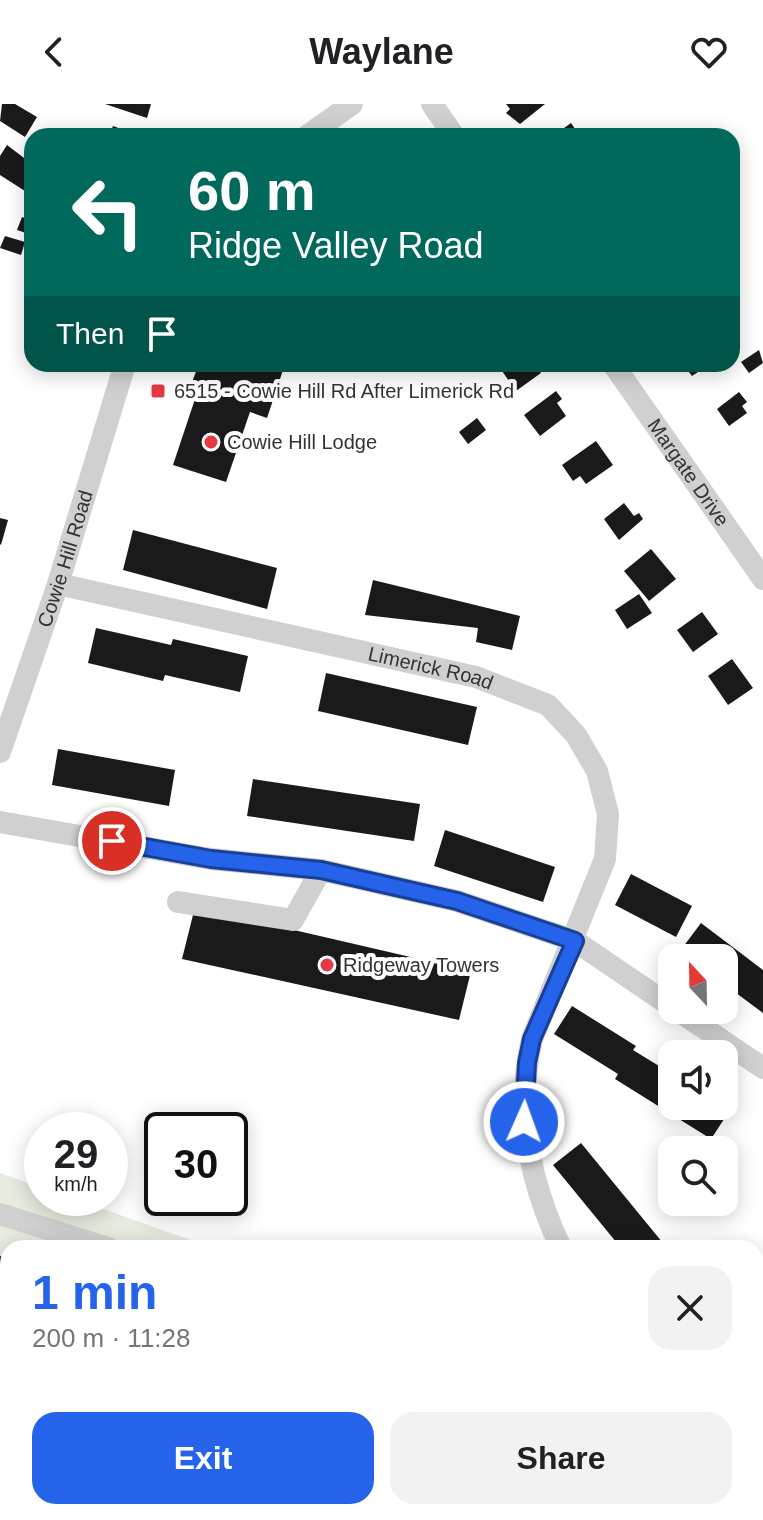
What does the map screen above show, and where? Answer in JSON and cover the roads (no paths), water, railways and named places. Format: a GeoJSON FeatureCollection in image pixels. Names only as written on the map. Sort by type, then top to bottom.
{"type":"FeatureCollection","features":[{"type":"Feature","properties":{"kind":"street"},"geometry":{"type":"LineString","coordinates":[[318,128],[352,104]]}},
{"type":"Feature","properties":{"kind":"street"},"geometry":{"type":"LineString","coordinates":[[432,104],[448,128]]}},
{"type":"Feature","properties":{"kind":"street","name":"Cowie Hill Road"},"geometry":{"type":"LineString","coordinates":[[0,752],[58,584],[123,372]]}},
{"type":"Feature","properties":{"kind":"street","name":"Margate Drive"},"geometry":{"type":"LineString","coordinates":[[619,372],[763,579]]}},
{"type":"Feature","properties":{"kind":"street","name":"Limerick Road"},"geometry":{"type":"LineString","coordinates":[[58,584],[476,677],[514,689],[548,705],[576,735],[597,771],[608,814],[605,859],[575,941],[543,1009],[527,1063],[524,1122],[529,1161],[558,1240]]}},
{"type":"Feature","properties":{"kind":"street"},"geometry":{"type":"LineString","coordinates":[[0,822],[211,859],[321,870],[457,901],[575,941],[658,997]]}},
{"type":"Feature","properties":{"kind":"street"},"geometry":{"type":"LineString","coordinates":[[178,902],[293,920],[321,870]]}},
{"type":"Feature","properties":{"kind":"street"},"geometry":{"type":"LineString","coordinates":[[698,1024],[763,1068]]}},
{"type":"Feature","properties":{"kind":"street"},"geometry":{"type":"LineString","coordinates":[[0,1214],[83,1240]]}},
{"type":"Feature","properties":{"kind":"place","name":"6515 - Cowie Hill Rd After Limerick Rd"},"geometry":{"type":"Point","coordinates":[158,391]}},
{"type":"Feature","properties":{"kind":"place","name":"Cowie Hill Lodge"},"geometry":{"type":"Point","coordinates":[211,442]}},
{"type":"Feature","properties":{"kind":"place","name":"Ridgeway Towers"},"geometry":{"type":"Point","coordinates":[327,965]}}]}
